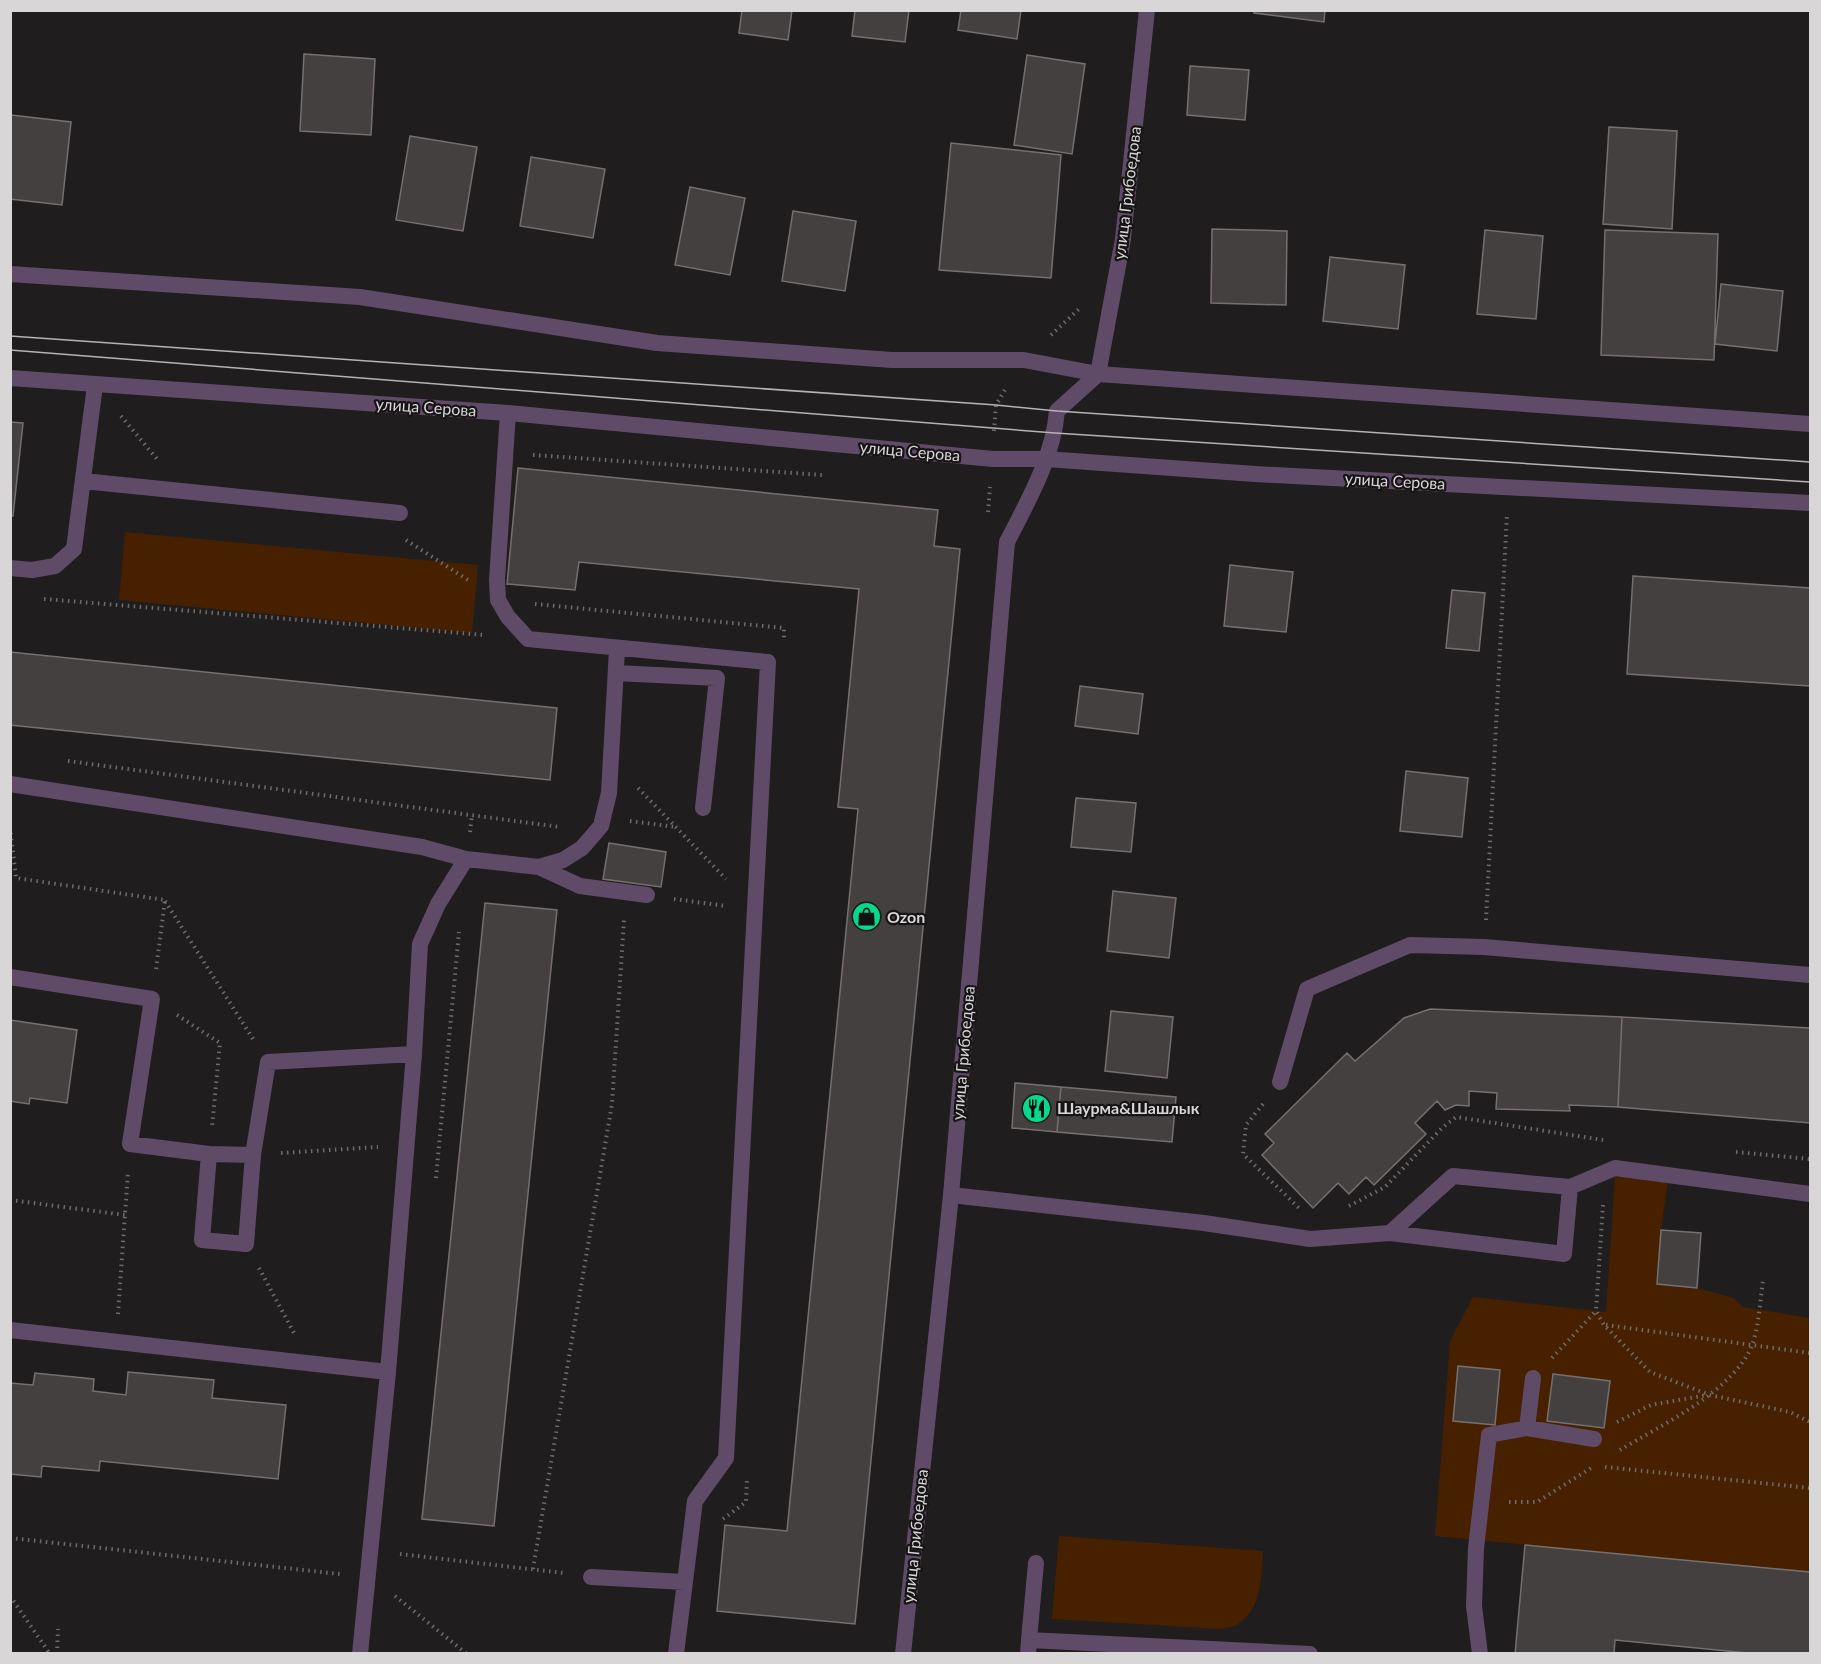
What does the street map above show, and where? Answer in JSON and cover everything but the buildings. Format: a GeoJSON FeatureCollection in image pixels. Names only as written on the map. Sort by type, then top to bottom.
{"type":"FeatureCollection","features":[{"type":"Feature","properties":{"kind":"street","name":"улица Грибоедова"},"geometry":{"type":"LineString","coordinates":[[903,1653],[951,1195],[1007,542],[1027,504],[1046,459],[1055,434],[1057,411],[1098,374],[1123,239],[1147,10]]}},
{"type":"Feature","properties":{"kind":"street"},"geometry":{"type":"LineString","coordinates":[[10,274],[360,297],[657,343],[892,360],[1024,360],[1098,374],[1810,424]]}},
{"type":"Feature","properties":{"kind":"street","name":"улица Серова"},"geometry":{"type":"LineString","coordinates":[[10,378],[508,412],[993,459],[1046,459],[1255,474],[1810,503]]}},
{"type":"Feature","properties":{"kind":"street"},"geometry":{"type":"LineString","coordinates":[[10,568],[32,570],[55,566],[74,549],[95,385]]}},
{"type":"Feature","properties":{"kind":"street"},"geometry":{"type":"LineString","coordinates":[[508,412],[497,580],[498,600],[508,618],[528,639],[768,662],[726,1458],[695,1501],[676,1653]]}},
{"type":"Feature","properties":{"kind":"street"},"geometry":{"type":"LineString","coordinates":[[83,481],[400,513]]}},
{"type":"Feature","properties":{"kind":"street"},"geometry":{"type":"LineString","coordinates":[[539,867],[563,860],[582,848],[601,826],[609,793],[616,673],[609,648]]}},
{"type":"Feature","properties":{"kind":"street"},"geometry":{"type":"LineString","coordinates":[[616,673],[717,678],[703,808]]}},
{"type":"Feature","properties":{"kind":"street"},"geometry":{"type":"LineString","coordinates":[[10,784],[422,848],[466,858],[539,867],[580,886],[647,895]]}},
{"type":"Feature","properties":{"kind":"street"},"geometry":{"type":"LineString","coordinates":[[360,1653],[388,1372],[414,1054],[420,944],[438,904],[466,858]]}},
{"type":"Feature","properties":{"kind":"street"},"geometry":{"type":"LineString","coordinates":[[1280,1082],[1307,989],[1410,945],[1484,947],[1810,975]]}},
{"type":"Feature","properties":{"kind":"street"},"geometry":{"type":"LineString","coordinates":[[10,977],[152,999],[130,1144],[210,1154],[253,1155]]}},
{"type":"Feature","properties":{"kind":"street"},"geometry":{"type":"LineString","coordinates":[[210,1154],[201,1240],[246,1244],[253,1155],[267,1062],[414,1054]]}},
{"type":"Feature","properties":{"kind":"street"},"geometry":{"type":"LineString","coordinates":[[1390,1233],[1453,1176],[1570,1187],[1615,1168],[1810,1194]]}},
{"type":"Feature","properties":{"kind":"street"},"geometry":{"type":"LineString","coordinates":[[951,1195],[1204,1223],[1310,1239],[1390,1233],[1564,1254],[1570,1187]]}},
{"type":"Feature","properties":{"kind":"street"},"geometry":{"type":"LineString","coordinates":[[10,1330],[388,1372]]}},
{"type":"Feature","properties":{"kind":"street"},"geometry":{"type":"LineString","coordinates":[[1527,1428],[1533,1378]]}},
{"type":"Feature","properties":{"kind":"street"},"geometry":{"type":"LineString","coordinates":[[1480,1653],[1474,1606],[1476,1548],[1489,1435],[1527,1428],[1593,1438]]}},
{"type":"Feature","properties":{"kind":"street"},"geometry":{"type":"LineString","coordinates":[[1036,1563],[1028,1647],[1311,1653]]}},
{"type":"Feature","properties":{"kind":"street"},"geometry":{"type":"LineString","coordinates":[[591,1576],[685,1582]]}},
{"type":"Feature","properties":{"kind":"path"},"geometry":{"type":"LineString","coordinates":[[95,385],[183,491]]}},
{"type":"Feature","properties":{"kind":"path"},"geometry":{"type":"LineString","coordinates":[[505,453],[825,475]]}},
{"type":"Feature","properties":{"kind":"path"},"geometry":{"type":"LineString","coordinates":[[978,485],[990,486]]}},
{"type":"Feature","properties":{"kind":"path"},"geometry":{"type":"LineString","coordinates":[[1486,914],[1508,486]]}},
{"type":"Feature","properties":{"kind":"path"},"geometry":{"type":"LineString","coordinates":[[398,535],[498,600]]}},
{"type":"Feature","properties":{"kind":"path"},"geometry":{"type":"LineString","coordinates":[[42,598],[528,639]]}},
{"type":"Feature","properties":{"kind":"path"},"geometry":{"type":"LineString","coordinates":[[603,610],[609,648]]}},
{"type":"Feature","properties":{"kind":"path"},"geometry":{"type":"LineString","coordinates":[[58,759],[563,827]]}},
{"type":"Feature","properties":{"kind":"path"},"geometry":{"type":"LineString","coordinates":[[611,759],[756,910]]}},
{"type":"Feature","properties":{"kind":"path"},"geometry":{"type":"LineString","coordinates":[[10,827],[16,878],[165,900],[267,1062]]}},
{"type":"Feature","properties":{"kind":"path"},"geometry":{"type":"LineString","coordinates":[[533,1569],[612,1104],[626,892]]}},
{"type":"Feature","properties":{"kind":"path"},"geometry":{"type":"LineString","coordinates":[[165,900],[152,999],[220,1042],[210,1154]]}},
{"type":"Feature","properties":{"kind":"path"},"geometry":{"type":"LineString","coordinates":[[116,1341],[130,1144]]}},
{"type":"Feature","properties":{"kind":"path"},"geometry":{"type":"LineString","coordinates":[[253,1155],[406,1145]]}},
{"type":"Feature","properties":{"kind":"path"},"geometry":{"type":"LineString","coordinates":[[1606,1172],[1596,1311],[1604,1325],[1650,1372],[1710,1395],[1790,1412],[1810,1422]]}},
{"type":"Feature","properties":{"kind":"path"},"geometry":{"type":"LineString","coordinates":[[10,1200],[125,1215]]}},
{"type":"Feature","properties":{"kind":"path"},"geometry":{"type":"LineString","coordinates":[[246,1244],[309,1363]]}},
{"type":"Feature","properties":{"kind":"path"},"geometry":{"type":"LineString","coordinates":[[1593,1438],[1624,1417],[1651,1405],[1710,1395],[1740,1367],[1752,1344],[1763,1281]]}},
{"type":"Feature","properties":{"kind":"path"},"geometry":{"type":"LineString","coordinates":[[1533,1378],[1596,1311]]}},
{"type":"Feature","properties":{"kind":"path"},"geometry":{"type":"LineString","coordinates":[[1604,1325],[1810,1353]]}},
{"type":"Feature","properties":{"kind":"path"},"geometry":{"type":"LineString","coordinates":[[1596,1466],[1810,1488]]}},
{"type":"Feature","properties":{"kind":"path"},"geometry":{"type":"LineString","coordinates":[[10,1538],[368,1577],[467,1653]]}},
{"type":"Feature","properties":{"kind":"path"},"geometry":{"type":"LineString","coordinates":[[400,1554],[591,1576]]}},
{"type":"Feature","properties":{"kind":"path"},"geometry":{"type":"LineString","coordinates":[[10,1596],[50,1653]]}},
{"type":"Feature","properties":{"kind":"path"},"geometry":{"type":"LineString","coordinates":[[57,1653],[58,1629]]}},
{"type":"Feature","properties":{"kind":"shaded area"},"geometry":{"type":"Polygon","coordinates":[[[125,532],[478,565],[472,633],[119,600],[125,532]]]}},
{"type":"Feature","properties":{"kind":"shaded area"},"geometry":{"type":"Polygon","coordinates":[[[1615,1176],[1668,1180],[1661,1230],[1658,1284],[1697,1288],[1734,1298],[1743,1307],[1810,1318],[1810,1572],[1435,1536],[1450,1341],[1473,1297],[1606,1312],[1615,1176]]]}},
{"type":"Feature","properties":{"kind":"shaded area"},"geometry":{"type":"Polygon","coordinates":[[[1059,1536],[1263,1551],[1259,1591],[1246,1617],[1232,1627],[1220,1629],[1052,1619],[1059,1536]]]}},
{"type":"Feature","properties":{"kind":"tram line"},"geometry":{"type":"LineString","coordinates":[[10,336],[1810,462]]}},
{"type":"Feature","properties":{"kind":"tram line"},"geometry":{"type":"LineString","coordinates":[[10,350],[1055,433],[1810,482]]}},
{"type":"Feature","properties":{"kind":"place","name":"Ozon"},"geometry":{"type":"Point","coordinates":[866,917]}},
{"type":"Feature","properties":{"kind":"place","name":"Шаурма&Шашлык"},"geometry":{"type":"Point","coordinates":[1036,1108]}}]}
